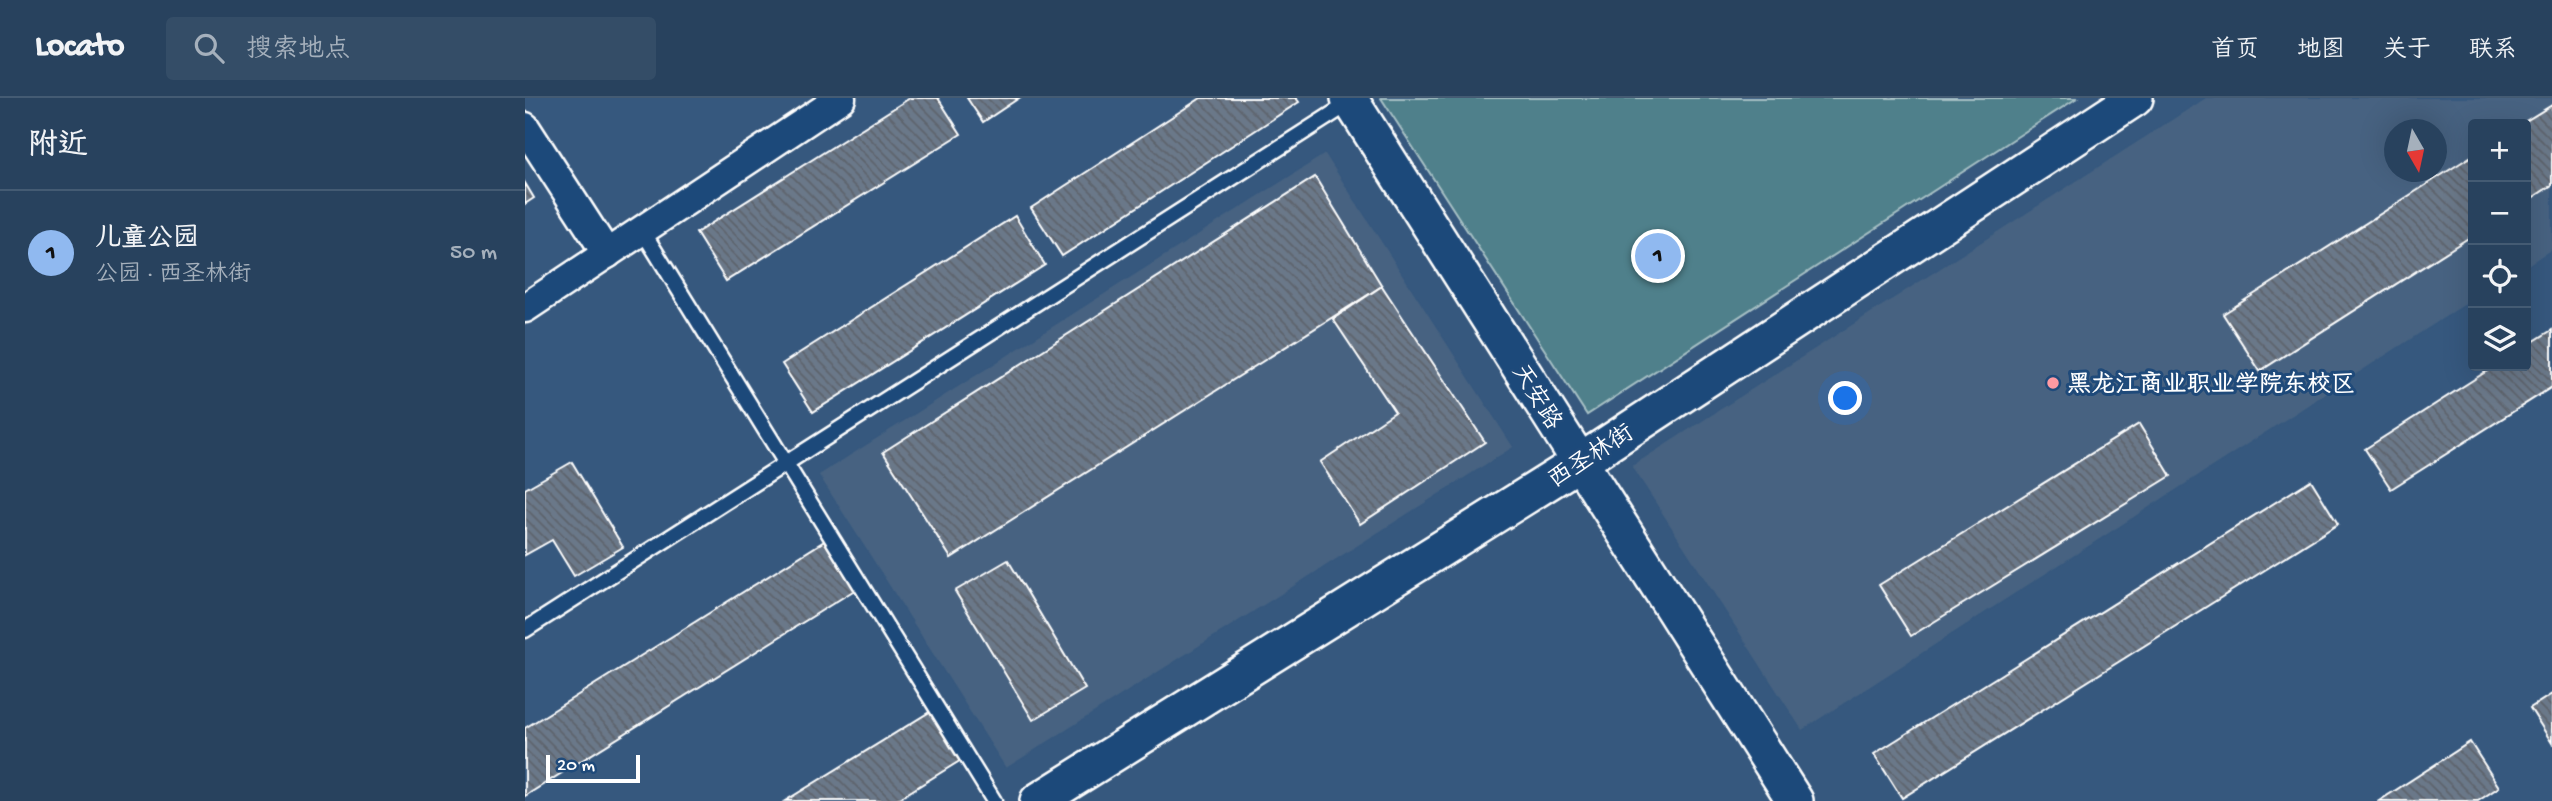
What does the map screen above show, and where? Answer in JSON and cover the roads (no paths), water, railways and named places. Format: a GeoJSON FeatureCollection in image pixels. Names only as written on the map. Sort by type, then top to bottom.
{"type":"FeatureCollection","features":[{"type":"Feature","properties":{"kind":"street"},"geometry":{"type":"LineString","coordinates":[[525,308],[841,98]]}},
{"type":"Feature","properties":{"kind":"street","name":"西圣林街"},"geometry":{"type":"LineString","coordinates":[[1038,801],[1580,462],[2135,98]]}},
{"type":"Feature","properties":{"kind":"street","name":"天安路"},"geometry":{"type":"LineString","coordinates":[[1350,100],[1795,801]]}},
{"type":"Feature","properties":{"kind":"street"},"geometry":{"type":"LineString","coordinates":[[525,127],[607,254]]}},
{"type":"Feature","properties":{"kind":"lane"},"geometry":{"type":"LineString","coordinates":[[525,630],[1350,100]]}},
{"type":"Feature","properties":{"kind":"lane"},"geometry":{"type":"LineString","coordinates":[[642,230],[994,801]]}},
{"type":"Feature","properties":{"kind":"place","name":"儿童公园"},"geometry":{"type":"Point","coordinates":[1658,256]}},
{"type":"Feature","properties":{"kind":"place","name":"黑龙江商业职业学院东校区"},"geometry":{"type":"Point","coordinates":[2053,383]}}]}
